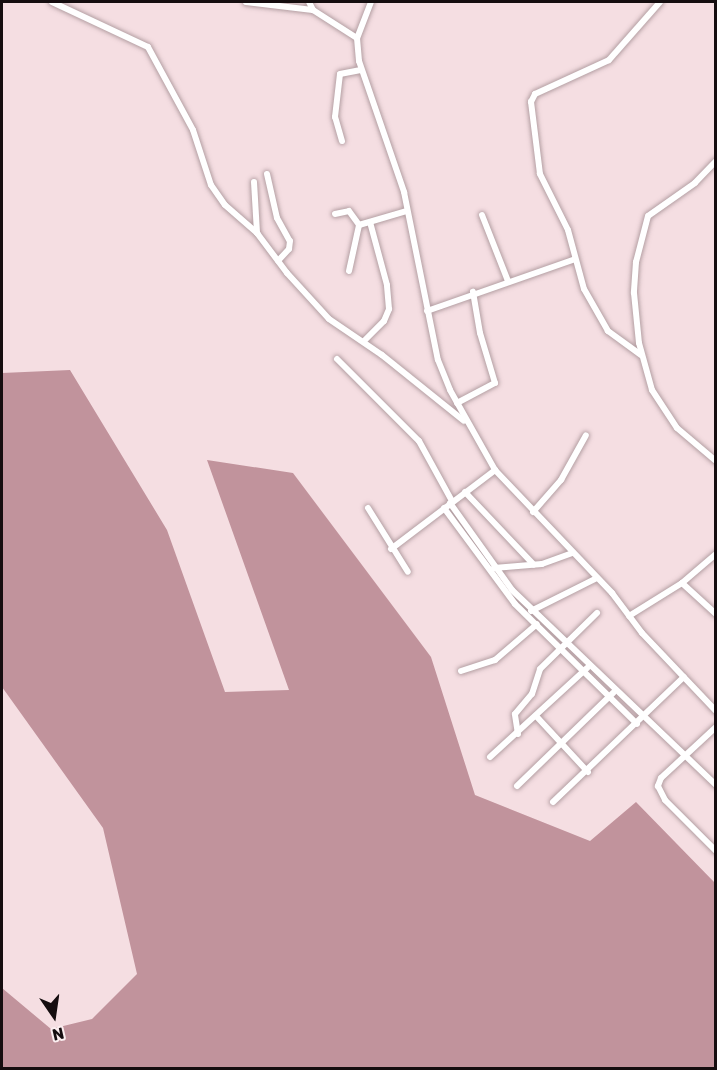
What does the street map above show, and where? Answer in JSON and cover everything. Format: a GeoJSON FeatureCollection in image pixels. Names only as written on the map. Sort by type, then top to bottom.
{"type":"FeatureCollection","features":[{"type":"Feature","properties":{"kind":"street"},"geometry":{"type":"LineString","coordinates":[[52,2],[148,46],[193,130],[211,185],[225,205],[257,233],[314,305],[364,341],[466,422]]}},
{"type":"Feature","properties":{"kind":"street"},"geometry":{"type":"LineString","coordinates":[[246,2],[313,10],[357,38]]}},
{"type":"Feature","properties":{"kind":"street"},"geometry":{"type":"LineString","coordinates":[[309,2],[313,10]]}},
{"type":"Feature","properties":{"kind":"street"},"geometry":{"type":"LineString","coordinates":[[371,2],[357,38],[361,70],[398,174],[438,360],[466,422],[495,470],[597,578],[716,711]]}},
{"type":"Feature","properties":{"kind":"street"},"geometry":{"type":"LineString","coordinates":[[641,355],[608,331],[596,315],[573,260],[568,230],[540,174],[532,98],[603,64],[628,41],[660,2]]}},
{"type":"Feature","properties":{"kind":"street"},"geometry":{"type":"LineString","coordinates":[[342,141],[335,117],[340,74],[361,70]]}},
{"type":"Feature","properties":{"kind":"street"},"geometry":{"type":"LineString","coordinates":[[716,161],[689,187],[655,208],[645,223],[634,276],[641,355],[652,390],[667,417],[716,462]]}},
{"type":"Feature","properties":{"kind":"street"},"geometry":{"type":"LineString","coordinates":[[267,174],[277,218],[290,241],[289,249],[278,261]]}},
{"type":"Feature","properties":{"kind":"street"},"geometry":{"type":"LineString","coordinates":[[254,182],[257,233]]}},
{"type":"Feature","properties":{"kind":"street"},"geometry":{"type":"LineString","coordinates":[[335,214],[350,211],[359,225],[349,271]]}},
{"type":"Feature","properties":{"kind":"street"},"geometry":{"type":"LineString","coordinates":[[359,225],[407,212]]}},
{"type":"Feature","properties":{"kind":"street"},"geometry":{"type":"LineString","coordinates":[[482,214],[508,281]]}},
{"type":"Feature","properties":{"kind":"street"},"geometry":{"type":"LineString","coordinates":[[364,341],[384,321],[388,309],[387,285],[370,222]]}},
{"type":"Feature","properties":{"kind":"street"},"geometry":{"type":"LineString","coordinates":[[427,311],[473,292],[573,260]]}},
{"type":"Feature","properties":{"kind":"street"},"geometry":{"type":"LineString","coordinates":[[458,403],[495,383],[480,333],[473,292]]}},
{"type":"Feature","properties":{"kind":"street"},"geometry":{"type":"LineString","coordinates":[[338,359],[420,441],[449,504],[491,568],[524,614],[564,644]]}},
{"type":"Feature","properties":{"kind":"street"},"geometry":{"type":"LineString","coordinates":[[533,512],[561,480],[586,435]]}},
{"type":"Feature","properties":{"kind":"street"},"geometry":{"type":"LineString","coordinates":[[391,549],[495,470]]}},
{"type":"Feature","properties":{"kind":"street"},"geometry":{"type":"LineString","coordinates":[[465,492],[534,566]]}},
{"type":"Feature","properties":{"kind":"street"},"geometry":{"type":"LineString","coordinates":[[368,508],[391,549],[408,572]]}},
{"type":"Feature","properties":{"kind":"street"},"geometry":{"type":"LineString","coordinates":[[491,568],[534,566],[573,553]]}},
{"type":"Feature","properties":{"kind":"street"},"geometry":{"type":"LineString","coordinates":[[629,616],[682,583],[716,554]]}},
{"type":"Feature","properties":{"kind":"street"},"geometry":{"type":"LineString","coordinates":[[491,568],[612,693],[716,785]]}},
{"type":"Feature","properties":{"kind":"street"},"geometry":{"type":"LineString","coordinates":[[524,614],[597,578]]}},
{"type":"Feature","properties":{"kind":"street"},"geometry":{"type":"LineString","coordinates":[[682,583],[716,614]]}},
{"type":"Feature","properties":{"kind":"street"},"geometry":{"type":"LineString","coordinates":[[518,734],[516,712],[532,694],[540,669],[597,613]]}},
{"type":"Feature","properties":{"kind":"street"},"geometry":{"type":"LineString","coordinates":[[461,671],[495,660],[537,624]]}},
{"type":"Feature","properties":{"kind":"street"},"geometry":{"type":"LineString","coordinates":[[490,758],[537,717],[587,668]]}},
{"type":"Feature","properties":{"kind":"street"},"geometry":{"type":"LineString","coordinates":[[553,802],[588,772],[684,677]]}},
{"type":"Feature","properties":{"kind":"street"},"geometry":{"type":"LineString","coordinates":[[612,693],[637,724]]}},
{"type":"Feature","properties":{"kind":"street"},"geometry":{"type":"LineString","coordinates":[[517,786],[612,693]]}},
{"type":"Feature","properties":{"kind":"street"},"geometry":{"type":"LineString","coordinates":[[537,717],[588,772]]}},
{"type":"Feature","properties":{"kind":"street"},"geometry":{"type":"LineString","coordinates":[[716,727],[687,757],[661,778],[659,790],[716,850]]}},
{"type":"Feature","properties":{"kind":"shaded area"},"geometry":{"type":"Polygon","coordinates":[[[70,370],[167,530],[225,692],[289,690],[207,460],[293,473],[431,657],[475,795],[590,841],[636,802],[715,883],[715,1068],[2,1068],[2,988],[51,1029],[92,1019],[137,974],[103,828],[2,687],[2,373],[70,370]]]}}]}
